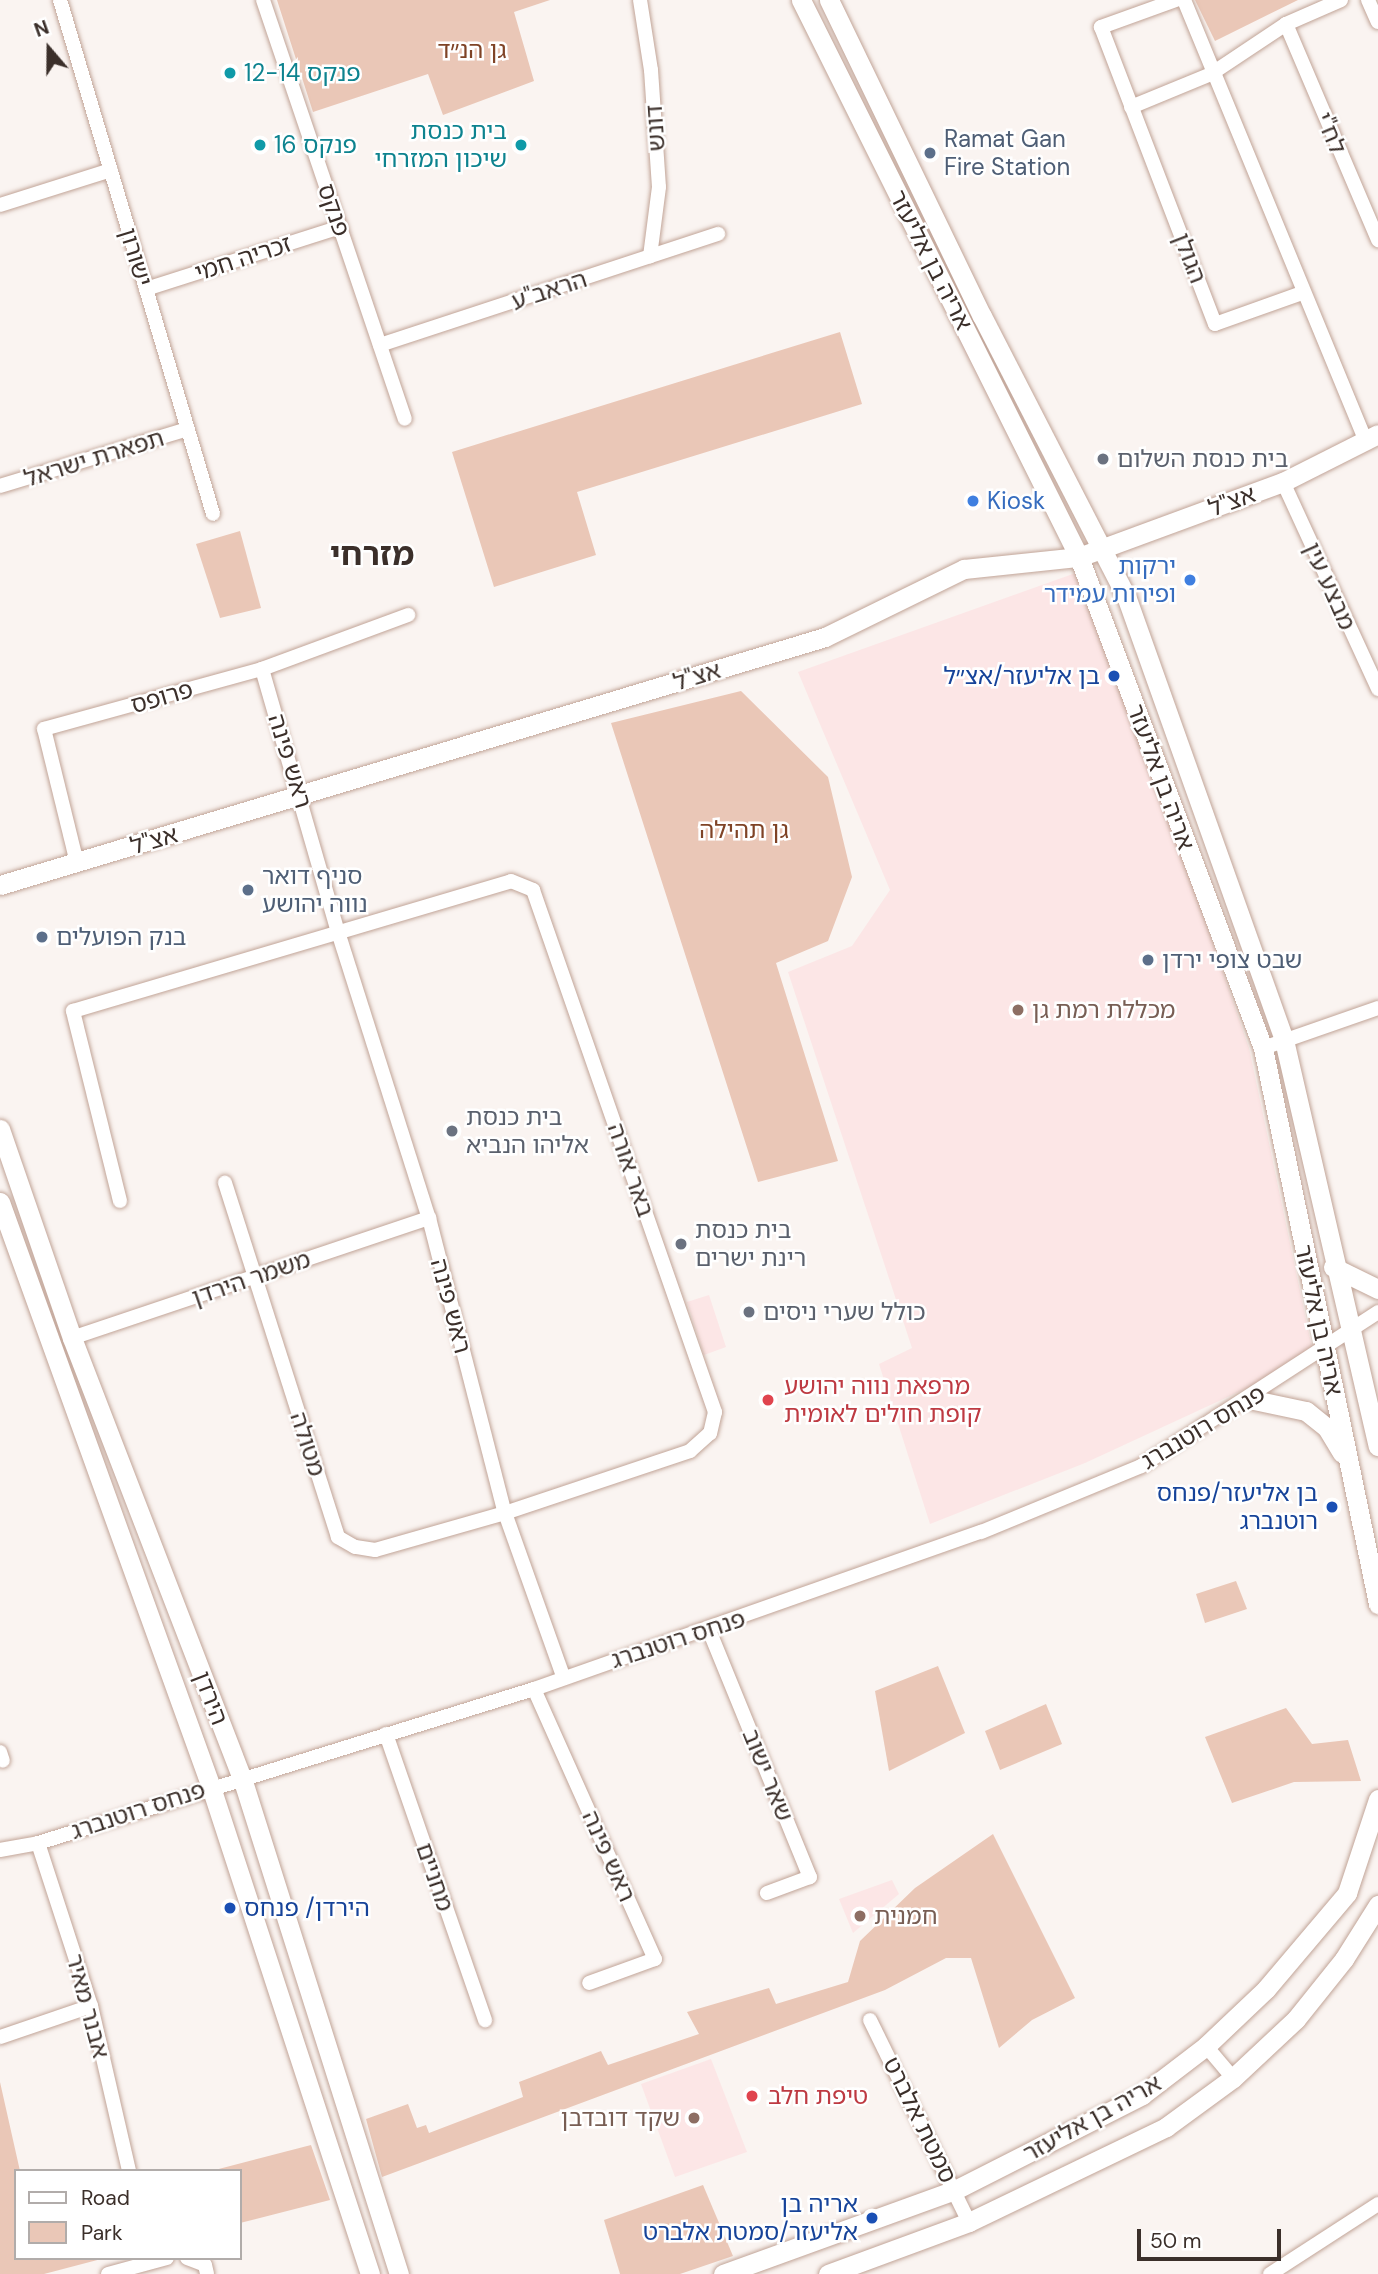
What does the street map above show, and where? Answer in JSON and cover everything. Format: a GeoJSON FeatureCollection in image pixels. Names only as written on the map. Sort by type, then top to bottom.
{"type":"FeatureCollection","features":[{"type":"Feature","properties":{"kind":"street","name":"ישורון"},"geometry":{"type":"LineString","coordinates":[[60,0],[213,514]]}},
{"type":"Feature","properties":{"kind":"street","name":"פנקס"},"geometry":{"type":"LineString","coordinates":[[264,0],[405,419]]}},
{"type":"Feature","properties":{"kind":"street","name":"דונש"},"geometry":{"type":"LineString","coordinates":[[640,0],[651,70],[659,187],[650,256]]}},
{"type":"Feature","properties":{"kind":"street","name":"אריה בן אליעזר"},"geometry":{"type":"LineString","coordinates":[[801,0],[1079,557],[1263,1048],[1378,1604]]}},
{"type":"Feature","properties":{"kind":"street","name":"אריה בן אליעזר"},"geometry":{"type":"LineString","coordinates":[[829,0],[982,316],[1105,548],[1284,1040],[1333,1268],[1378,1446]]}},
{"type":"Feature","properties":{"kind":"street","name":"הגולן"},"geometry":{"type":"LineString","coordinates":[[1176,0],[1101,27],[1215,324],[1301,293]]}},
{"type":"Feature","properties":{"kind":"street"},"geometry":{"type":"LineString","coordinates":[[1184,0],[1211,74],[1301,293],[1371,437]]}},
{"type":"Feature","properties":{"kind":"street"},"geometry":{"type":"LineString","coordinates":[[1131,107],[1211,74],[1286,24],[1341,0]]}},
{"type":"Feature","properties":{"kind":"street"},"geometry":{"type":"LineString","coordinates":[[1368,0],[1378,22]]}},
{"type":"Feature","properties":{"kind":"street","name":"לח\"י"},"geometry":{"type":"LineString","coordinates":[[1286,24],[1378,240]]}},
{"type":"Feature","properties":{"kind":"street"},"geometry":{"type":"LineString","coordinates":[[0,205],[111,170]]}},
{"type":"Feature","properties":{"kind":"street","name":"זכריה חמי"},"geometry":{"type":"LineString","coordinates":[[146,289],[340,227]]}},
{"type":"Feature","properties":{"kind":"street","name":"הראב\"ע"},"geometry":{"type":"LineString","coordinates":[[380,345],[718,234]]}},
{"type":"Feature","properties":{"kind":"street","name":"תפארת ישראל"},"geometry":{"type":"LineString","coordinates":[[0,486],[188,429]]}},
{"type":"Feature","properties":{"kind":"street","name":"אצ\"ל"},"geometry":{"type":"LineString","coordinates":[[0,886],[302,798],[825,637],[964,569],[1079,557],[1283,482],[1371,437]]}},
{"type":"Feature","properties":{"kind":"street","name":"מבצע עין"},"geometry":{"type":"LineString","coordinates":[[1283,482],[1378,689]]}},
{"type":"Feature","properties":{"kind":"street","name":"פרופס"},"geometry":{"type":"LineString","coordinates":[[77,863],[44,729],[262,669],[408,615]]}},
{"type":"Feature","properties":{"kind":"street","name":"ראש פינה"},"geometry":{"type":"LineString","coordinates":[[262,669],[302,798],[339,935],[429,1218],[505,1513],[563,1676]]}},
{"type":"Feature","properties":{"kind":"street","name":"באר אורה"},"geometry":{"type":"LineString","coordinates":[[339,935],[511,881],[533,890],[715,1412],[710,1433],[690,1451],[505,1513]]}},
{"type":"Feature","properties":{"kind":"street"},"geometry":{"type":"LineString","coordinates":[[120,1202],[73,1011],[339,935]]}},
{"type":"Feature","properties":{"kind":"street"},"geometry":{"type":"LineString","coordinates":[[1263,1048],[1378,1008]]}},
{"type":"Feature","properties":{"kind":"street","name":"הירדן"},"geometry":{"type":"LineString","coordinates":[[0,1129],[72,1338],[242,1778],[399,2274]]}},
{"type":"Feature","properties":{"kind":"street","name":"מטולה"},"geometry":{"type":"LineString","coordinates":[[225,1183],[338,1537],[355,1547],[375,1550],[505,1513]]}},
{"type":"Feature","properties":{"kind":"street","name":"הירדן"},"geometry":{"type":"LineString","coordinates":[[0,1202],[211,1787],[370,2274]]}},
{"type":"Feature","properties":{"kind":"street","name":"משמר הירדן"},"geometry":{"type":"LineString","coordinates":[[72,1338],[429,1218]]}},
{"type":"Feature","properties":{"kind":"street"},"geometry":{"type":"LineString","coordinates":[[1333,1268],[1378,1289]]}},
{"type":"Feature","properties":{"kind":"street","name":"פנחס רוטנברג"},"geometry":{"type":"LineString","coordinates":[[0,1850],[38,1843],[211,1787],[534,1689],[563,1676],[709,1630],[981,1532],[1142,1466],[1325,1350],[1378,1311]]}},
{"type":"Feature","properties":{"kind":"street"},"geometry":{"type":"LineString","coordinates":[[1249,1399],[1306,1411],[1327,1428],[1350,1467]]}},
{"type":"Feature","properties":{"kind":"street","name":"שאר ישוב"},"geometry":{"type":"LineString","coordinates":[[709,1630],[810,1877],[767,1893]]}},
{"type":"Feature","properties":{"kind":"street","name":"ראש פינה"},"geometry":{"type":"LineString","coordinates":[[534,1689],[655,1959],[589,1983]]}},
{"type":"Feature","properties":{"kind":"street","name":"מחניים"},"geometry":{"type":"LineString","coordinates":[[386,1734],[485,2020]]}},
{"type":"Feature","properties":{"kind":"street","name":"אריה בן אליעזר"},"geometry":{"type":"LineString","coordinates":[[723,2274],[955,2190],[1142,2095],[1206,2046],[1266,1989],[1347,1894],[1378,1799]]}},
{"type":"Feature","properties":{"kind":"street","name":"אבנר מאיר"},"geometry":{"type":"LineString","coordinates":[[38,1843],[91,2006],[129,2169]]}},
{"type":"Feature","properties":{"kind":"street","name":"אריה בן אליעזר"},"geometry":{"type":"LineString","coordinates":[[828,2274],[969,2222],[1166,2127],[1233,2078],[1296,2019],[1344,1959],[1378,1905]]}},
{"type":"Feature","properties":{"kind":"street"},"geometry":{"type":"LineString","coordinates":[[0,2037],[91,2006]]}},
{"type":"Feature","properties":{"kind":"street","name":"סמטת אלברט"},"geometry":{"type":"LineString","coordinates":[[870,2020],[969,2222]]}},
{"type":"Feature","properties":{"kind":"street"},"geometry":{"type":"LineString","coordinates":[[1206,2046],[1233,2078]]}},
{"type":"Feature","properties":{"kind":"street"},"geometry":{"type":"LineString","coordinates":[[1270,2274],[1378,2203]]}},
{"type":"Feature","properties":{"kind":"street"},"geometry":{"type":"LineString","coordinates":[[108,2274],[160,2260]]}},
{"type":"Feature","properties":{"kind":"street"},"geometry":{"type":"LineString","coordinates":[[192,2260],[205,2265],[207,2274]]}},
{"type":"Feature","properties":{"kind":"shaded area","name":"מכללת רמת גן"},"geometry":{"type":"Polygon","coordinates":[[[1084,570],[1249,1048],[1314,1357],[1085,1463],[930,1524],[879,1364],[912,1348],[788,972],[852,946],[890,890],[798,672],[1084,570]]]}},
{"type":"Feature","properties":{"kind":"shaded area"},"geometry":{"type":"Polygon","coordinates":[[[709,1295],[726,1347],[704,1355],[687,1302],[709,1295]]]}},
{"type":"Feature","properties":{"kind":"shaded area","name":"חמנית"},"geometry":{"type":"Polygon","coordinates":[[[892,1880],[899,1894],[853,1933],[839,1899],[892,1880]]]}},
{"type":"Feature","properties":{"kind":"shaded area","name":"שקד דובדבן"},"geometry":{"type":"Polygon","coordinates":[[[711,2059],[747,2152],[675,2177],[641,2084],[711,2059]]]}},
{"type":"Feature","properties":{"kind":"green space","name":"גן הנ״ד"},"geometry":{"type":"Polygon","coordinates":[[[277,0],[550,0],[514,12],[534,81],[443,115],[428,74],[313,112],[277,0]]]}},
{"type":"Feature","properties":{"kind":"green space"},"geometry":{"type":"Polygon","coordinates":[[[1195,0],[1298,0],[1215,41],[1195,0]]]}},
{"type":"Feature","properties":{"kind":"green space"},"geometry":{"type":"Polygon","coordinates":[[[840,332],[862,404],[577,492],[596,555],[494,587],[452,452],[840,332]]]}},
{"type":"Feature","properties":{"kind":"green space"},"geometry":{"type":"Polygon","coordinates":[[[240,531],[261,608],[220,618],[196,544],[240,531]]]}},
{"type":"Feature","properties":{"kind":"green space","name":"גן תהילה"},"geometry":{"type":"Polygon","coordinates":[[[741,691],[828,777],[852,877],[828,941],[776,963],[838,1161],[758,1182],[611,723],[741,691]]]}},
{"type":"Feature","properties":{"kind":"green space"},"geometry":{"type":"Polygon","coordinates":[[[1236,1581],[1247,1609],[1205,1623],[1196,1594],[1236,1581]]]}},
{"type":"Feature","properties":{"kind":"green space"},"geometry":{"type":"Polygon","coordinates":[[[938,1666],[965,1733],[889,1771],[875,1691],[938,1666]]]}},
{"type":"Feature","properties":{"kind":"green space"},"geometry":{"type":"Polygon","coordinates":[[[1046,1704],[1062,1744],[1000,1770],[985,1731],[1046,1704]]]}},
{"type":"Feature","properties":{"kind":"green space"},"geometry":{"type":"Polygon","coordinates":[[[1286,1708],[1312,1744],[1348,1740],[1361,1781],[1294,1782],[1232,1803],[1205,1737],[1286,1708]]]}},
{"type":"Feature","properties":{"kind":"green space"},"geometry":{"type":"Polygon","coordinates":[[[993,1834],[1075,1998],[1032,2020],[999,2048],[971,1958],[946,1958],[885,1990],[382,2177],[366,2119],[408,2104],[417,2128],[426,2125],[429,2133],[523,2097],[519,2082],[601,2051],[608,2065],[699,2034],[687,2012],[769,1988],[776,2004],[848,1982],[860,1941],[915,1888],[993,1834]]]}},
{"type":"Feature","properties":{"kind":"green space"},"geometry":{"type":"Polygon","coordinates":[[[0,2082],[20,2169],[14,2169],[14,2260],[97,2260],[44,2274],[0,2274],[0,2082]]]}},
{"type":"Feature","properties":{"kind":"green space"},"geometry":{"type":"Polygon","coordinates":[[[311,2145],[330,2200],[242,2222],[242,2169],[219,2169],[311,2145]]]}},
{"type":"Feature","properties":{"kind":"green space"},"geometry":{"type":"Polygon","coordinates":[[[703,2185],[733,2256],[680,2274],[620,2274],[604,2220],[703,2185]]]}},
{"type":"Feature","properties":{"kind":"place","name":"פנקס 12-14"},"geometry":{"type":"Point","coordinates":[230,73]}},
{"type":"Feature","properties":{"kind":"place","name":"פנקס 16"},"geometry":{"type":"Point","coordinates":[260,145]}},
{"type":"Feature","properties":{"kind":"place","name":"בית כנסת שיכון המזרחי"},"geometry":{"type":"Point","coordinates":[521,145]}},
{"type":"Feature","properties":{"kind":"place","name":"Ramat Gan Fire Station"},"geometry":{"type":"Point","coordinates":[930,153]}},
{"type":"Feature","properties":{"kind":"place","name":"בית כנסת השלום"},"geometry":{"type":"Point","coordinates":[1103,459]}},
{"type":"Feature","properties":{"kind":"place","name":"Kiosk"},"geometry":{"type":"Point","coordinates":[973,501]}},
{"type":"Feature","properties":{"kind":"place","name":"ירקות ופירות עמידר"},"geometry":{"type":"Point","coordinates":[1190,580]}},
{"type":"Feature","properties":{"kind":"place","name":"בן אליעזר/אצ״ל"},"geometry":{"type":"Point","coordinates":[1114,676]}},
{"type":"Feature","properties":{"kind":"place","name":"סניף דואר נווה יהושע"},"geometry":{"type":"Point","coordinates":[248,890]}},
{"type":"Feature","properties":{"kind":"place","name":"בנק הפועלים"},"geometry":{"type":"Point","coordinates":[42,937]}},
{"type":"Feature","properties":{"kind":"place","name":"שבט צופי ירדן"},"geometry":{"type":"Point","coordinates":[1148,960]}},
{"type":"Feature","properties":{"kind":"place","name":"מכללת רמת גן"},"geometry":{"type":"Point","coordinates":[1018,1010]}},
{"type":"Feature","properties":{"kind":"place","name":"בית כנסת אליהו הנביא"},"geometry":{"type":"Point","coordinates":[452,1131]}},
{"type":"Feature","properties":{"kind":"place","name":"בית כנסת רינת ישרים"},"geometry":{"type":"Point","coordinates":[681,1244]}},
{"type":"Feature","properties":{"kind":"place","name":"כולל שערי ניסים"},"geometry":{"type":"Point","coordinates":[749,1312]}},
{"type":"Feature","properties":{"kind":"place","name":"מרפאת נווה יהושע קופת חולים לאומית"},"geometry":{"type":"Point","coordinates":[768,1400]}},
{"type":"Feature","properties":{"kind":"place","name":"בן אליעזר/פנחס רוטנברג"},"geometry":{"type":"Point","coordinates":[1332,1507]}},
{"type":"Feature","properties":{"kind":"place","name":"הירדן/ פנחס"},"geometry":{"type":"Point","coordinates":[230,1908]}},
{"type":"Feature","properties":{"kind":"place","name":"חמנית"},"geometry":{"type":"Point","coordinates":[860,1916]}},
{"type":"Feature","properties":{"kind":"place","name":"טיפת חלב"},"geometry":{"type":"Point","coordinates":[752,2096]}},
{"type":"Feature","properties":{"kind":"place","name":"שקד דובדבן"},"geometry":{"type":"Point","coordinates":[694,2118]}},
{"type":"Feature","properties":{"kind":"place","name":"אריה בן אליעזר/סמטת אלברט"},"geometry":{"type":"Point","coordinates":[872,2218]}},
{"type":"Feature","properties":{"kind":"district","name":"מזרחי"},"geometry":{"type":"Point","coordinates":[372,554]}}]}
